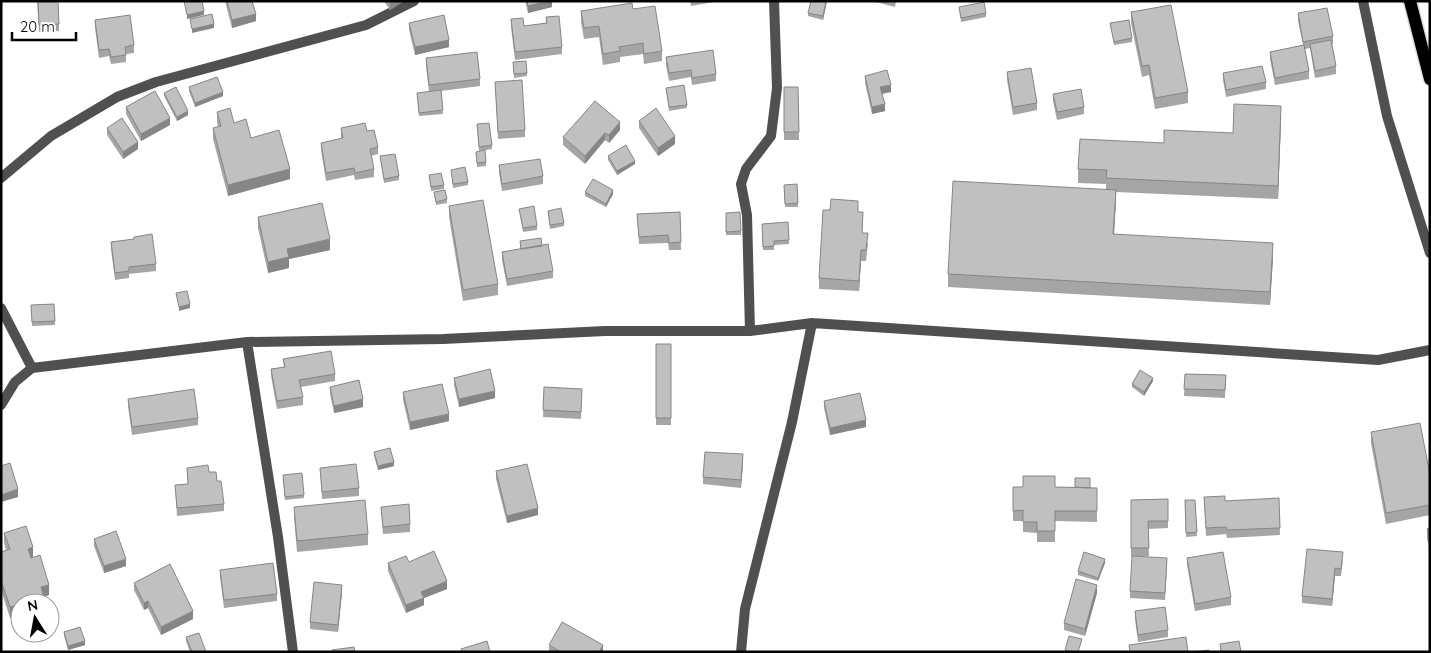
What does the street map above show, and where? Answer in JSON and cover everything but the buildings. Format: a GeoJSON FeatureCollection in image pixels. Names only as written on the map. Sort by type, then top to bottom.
{"type":"FeatureCollection","features":[{"type":"Feature","properties":{"kind":"main road"},"geometry":{"type":"LineString","coordinates":[[1410,1],[1430,79]]}},
{"type":"Feature","properties":{"kind":"street"},"geometry":{"type":"LineString","coordinates":[[1,178],[51,136],[117,97],[156,82],[366,25],[414,1]]}},
{"type":"Feature","properties":{"kind":"street"},"geometry":{"type":"LineString","coordinates":[[750,331],[747,215],[741,184],[746,169],[771,136],[777,88],[774,1]]}},
{"type":"Feature","properties":{"kind":"street"},"geometry":{"type":"LineString","coordinates":[[1363,1],[1387,116],[1430,253]]}},
{"type":"Feature","properties":{"kind":"street"},"geometry":{"type":"LineString","coordinates":[[1,308],[32,368]]}},
{"type":"Feature","properties":{"kind":"street"},"geometry":{"type":"LineString","coordinates":[[741,652],[746,610],[792,422],[812,323]]}},
{"type":"Feature","properties":{"kind":"street"},"geometry":{"type":"LineString","coordinates":[[1,405],[15,382],[32,368],[246,342],[443,339],[605,331],[750,331],[812,323],[1378,360],[1430,350]]}},
{"type":"Feature","properties":{"kind":"street"},"geometry":{"type":"LineString","coordinates":[[246,342],[278,537],[293,652]]}}]}
